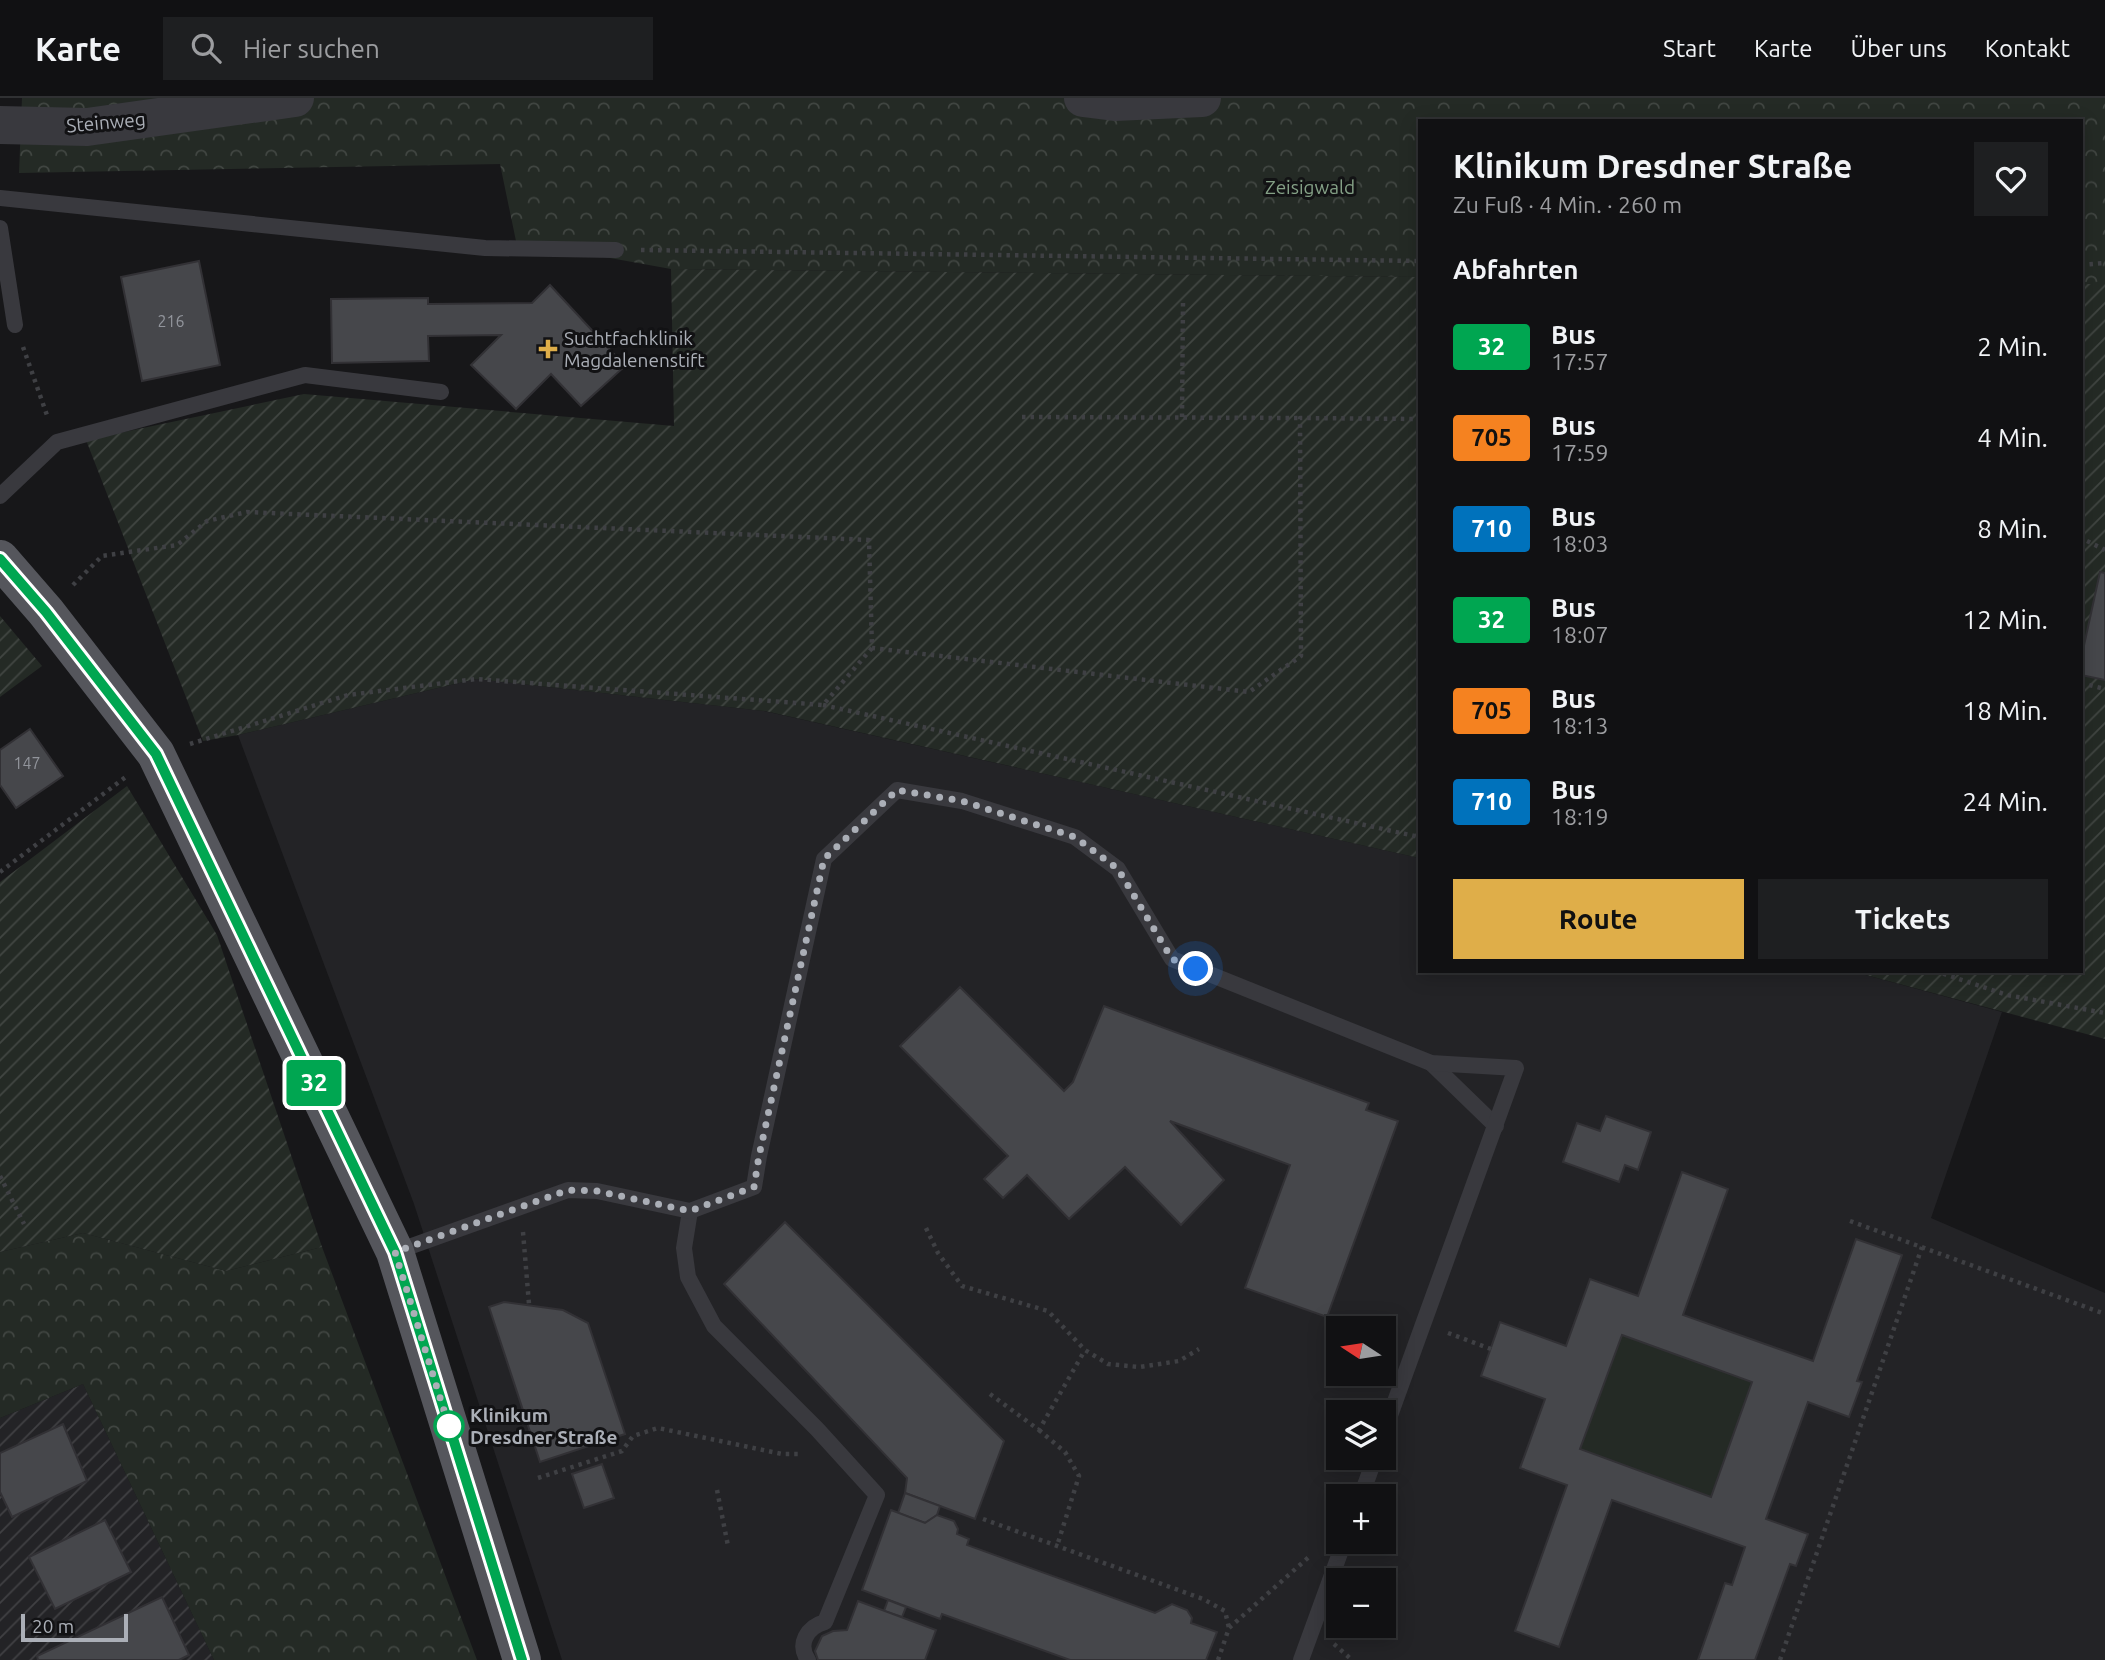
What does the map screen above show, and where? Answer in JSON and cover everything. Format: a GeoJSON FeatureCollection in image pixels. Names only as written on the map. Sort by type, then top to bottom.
{"type":"FeatureCollection","features":[{"type":"Feature","properties":{"kind":"main road"},"geometry":{"type":"LineString","coordinates":[[0,559],[46,612],[156,754],[395,1252],[522,1660]]}},
{"type":"Feature","properties":{"kind":"street","name":"Steinweg"},"geometry":{"type":"LineString","coordinates":[[0,125],[87,127],[295,98]]}},
{"type":"Feature","properties":{"kind":"street"},"geometry":{"type":"LineString","coordinates":[[1083,98],[1115,102],[1202,98]]}},
{"type":"Feature","properties":{"kind":"lane"},"geometry":{"type":"LineString","coordinates":[[0,198],[485,248],[616,250]]}},
{"type":"Feature","properties":{"kind":"lane"},"geometry":{"type":"LineString","coordinates":[[0,228],[15,325]]}},
{"type":"Feature","properties":{"kind":"lane"},"geometry":{"type":"LineString","coordinates":[[0,496],[57,442],[305,375],[441,392]]}},
{"type":"Feature","properties":{"kind":"lane"},"geometry":{"type":"LineString","coordinates":[[395,1252],[568,1190],[597,1191],[690,1211],[754,1187],[824,859],[897,790],[962,801],[1075,837],[1118,869],[1172,959],[1431,1063],[1516,1068],[1396,1400]]}},
{"type":"Feature","properties":{"kind":"lane"},"geometry":{"type":"LineString","coordinates":[[1431,1063],[1496,1126]]}},
{"type":"Feature","properties":{"kind":"lane"},"geometry":{"type":"LineString","coordinates":[[690,1211],[684,1248],[688,1277],[714,1326],[817,1429],[877,1495],[825,1622],[810,1628],[805,1637],[805,1657],[808,1660]]}},
{"type":"Feature","properties":{"kind":"lane"},"geometry":{"type":"LineString","coordinates":[[1301,1660],[1340,1554]]}},
{"type":"Feature","properties":{"kind":"path"},"geometry":{"type":"LineString","coordinates":[[616,250],[1418,261]]}},
{"type":"Feature","properties":{"kind":"path"},"geometry":{"type":"LineString","coordinates":[[2083,265],[2105,263]]}},
{"type":"Feature","properties":{"kind":"path"},"geometry":{"type":"LineString","coordinates":[[1182,417],[1183,303]]}},
{"type":"Feature","properties":{"kind":"path"},"geometry":{"type":"LineString","coordinates":[[15,325],[47,414]]}},
{"type":"Feature","properties":{"kind":"path"},"geometry":{"type":"LineString","coordinates":[[1022,417],[1418,419]]}},
{"type":"Feature","properties":{"kind":"path"},"geometry":{"type":"LineString","coordinates":[[872,648],[1249,692],[1301,656],[1300,418]]}},
{"type":"Feature","properties":{"kind":"path"},"geometry":{"type":"LineString","coordinates":[[46,612],[102,556],[177,545],[207,521],[247,512],[869,540],[872,648],[823,705]]}},
{"type":"Feature","properties":{"kind":"path"},"geometry":{"type":"LineString","coordinates":[[2087,541],[2105,550]]}},
{"type":"Feature","properties":{"kind":"path"},"geometry":{"type":"LineString","coordinates":[[156,754],[348,695],[475,679],[823,705],[1418,838]]}},
{"type":"Feature","properties":{"kind":"path"},"geometry":{"type":"LineString","coordinates":[[2083,684],[2105,689]]}},
{"type":"Feature","properties":{"kind":"path"},"geometry":{"type":"LineString","coordinates":[[0,872],[106,792]]}},
{"type":"Feature","properties":{"kind":"path"},"geometry":{"type":"LineString","coordinates":[[1941,973],[2007,995],[2105,1013]]}},
{"type":"Feature","properties":{"kind":"path"},"geometry":{"type":"LineString","coordinates":[[0,1176],[24,1224]]}},
{"type":"Feature","properties":{"kind":"path"},"geometry":{"type":"LineString","coordinates":[[524,1206],[523,1247],[529,1304]]}},
{"type":"Feature","properties":{"kind":"path"},"geometry":{"type":"LineString","coordinates":[[1850,1221],[2105,1314]]}},
{"type":"Feature","properties":{"kind":"path"},"geometry":{"type":"LineString","coordinates":[[926,1228],[938,1253],[962,1286],[1048,1311],[1086,1350],[1108,1364],[1139,1367],[1179,1361],[1199,1349]]}},
{"type":"Feature","properties":{"kind":"path"},"geometry":{"type":"LineString","coordinates":[[1780,1660],[1922,1247]]}},
{"type":"Feature","properties":{"kind":"path"},"geometry":{"type":"LineString","coordinates":[[1424,1324],[1491,1349]]}},
{"type":"Feature","properties":{"kind":"path"},"geometry":{"type":"LineString","coordinates":[[1039,1430],[1086,1350]]}},
{"type":"Feature","properties":{"kind":"path"},"geometry":{"type":"LineString","coordinates":[[990,1394],[1065,1452],[1079,1476],[1057,1546]]}},
{"type":"Feature","properties":{"kind":"path"},"geometry":{"type":"LineString","coordinates":[[538,1478],[622,1451],[634,1436],[658,1428],[782,1454],[801,1454]]}},
{"type":"Feature","properties":{"kind":"path"},"geometry":{"type":"LineString","coordinates":[[718,1490],[728,1546]]}},
{"type":"Feature","properties":{"kind":"path"},"geometry":{"type":"LineString","coordinates":[[983,1519],[1203,1599],[1225,1611],[1229,1628]]}},
{"type":"Feature","properties":{"kind":"path"},"geometry":{"type":"LineString","coordinates":[[1218,1660],[1229,1628],[1317,1550]]}},
{"type":"Feature","properties":{"kind":"path"},"geometry":{"type":"LineString","coordinates":[[1334,1644],[1352,1660]]}},
{"type":"Feature","properties":{"kind":"shaded area","name":"Klinikum Dresdner Straße"},"geometry":{"type":"Polygon","coordinates":[[[476,679],[764,711],[1418,858],[1418,973],[1858,973],[2002,1012],[1931,1218],[2105,1293],[2105,1660],[562,1660],[414,1204],[238,735],[476,679]]]}},
{"type":"Feature","properties":{"kind":"shaded area"},"geometry":{"type":"Polygon","coordinates":[[[83,1384],[214,1660],[0,1660],[0,1418],[83,1384]]]}},
{"type":"Feature","properties":{"kind":"green space","name":"Zeisigwald"},"geometry":{"type":"Polygon","coordinates":[[[22,98],[2105,98],[2105,284],[2083,284],[2083,119],[1418,119],[1418,277],[671,269],[516,241],[500,164],[19,173],[22,98]]]}},
{"type":"Feature","properties":{"kind":"green space"},"geometry":{"type":"Polygon","coordinates":[[[671,269],[1418,277],[1418,858],[765,711],[476,679],[203,741],[86,440],[304,394],[674,426],[671,269]]]}},
{"type":"Feature","properties":{"kind":"green space"},"geometry":{"type":"Polygon","coordinates":[[[2083,284],[2105,284],[2105,1039],[1858,973],[2083,973],[2083,284]]]}},
{"type":"Feature","properties":{"kind":"green space"},"geometry":{"type":"Polygon","coordinates":[[[0,616],[42,666],[0,697],[0,616]]]}},
{"type":"Feature","properties":{"kind":"green space"},"geometry":{"type":"Polygon","coordinates":[[[127,786],[217,935],[322,1247],[226,1271],[83,1233],[0,1252],[0,882],[127,786]]]}},
{"type":"Feature","properties":{"kind":"green space"},"geometry":{"type":"Polygon","coordinates":[[[83,1233],[226,1271],[322,1247],[477,1660],[214,1660],[83,1384],[0,1418],[0,1252],[83,1233]]]}},
{"type":"Feature","properties":{"kind":"green space"},"geometry":{"type":"Polygon","coordinates":[[[1622,1335],[1752,1382],[1711,1497],[1580,1449],[1622,1335]]]}},
{"type":"Feature","properties":{"kind":"building"},"geometry":{"type":"Polygon","coordinates":[[[199,261],[220,365],[142,381],[121,277],[199,261]]]}},
{"type":"Feature","properties":{"kind":"building","name":"Suchtfachklinik Magdalenenstift"},"geometry":{"type":"Polygon","coordinates":[[[550,285],[625,366],[581,406],[551,374],[516,409],[471,365],[501,335],[428,336],[429,361],[332,363],[331,299],[428,298],[428,304],[532,303],[550,285]]]}},
{"type":"Feature","properties":{"kind":"building"},"geometry":{"type":"Polygon","coordinates":[[[2100,572],[2105,573],[2105,680],[2083,675],[2083,650],[2100,572]]]}},
{"type":"Feature","properties":{"kind":"building"},"geometry":{"type":"Polygon","coordinates":[[[30,729],[63,776],[16,808],[0,785],[0,750],[30,729]]]}},
{"type":"Feature","properties":{"kind":"building"},"geometry":{"type":"Polygon","coordinates":[[[960,987],[1064,1091],[1073,1082],[1104,1006],[1369,1103],[1366,1110],[1398,1121],[1327,1316],[1245,1288],[1290,1165],[1170,1121],[1224,1180],[1181,1225],[1125,1167],[1069,1219],[1027,1175],[1003,1198],[984,1179],[1008,1156],[900,1046],[960,987]]]}},
{"type":"Feature","properties":{"kind":"building"},"geometry":{"type":"Polygon","coordinates":[[[1606,1116],[1651,1132],[1638,1170],[1625,1165],[1619,1182],[1563,1162],[1577,1123],[1600,1131],[1606,1116]]]}},
{"type":"Feature","properties":{"kind":"building"},"geometry":{"type":"Polygon","coordinates":[[[1682,1172],[1728,1189],[1683,1315],[1813,1361],[1856,1239],[1902,1255],[1857,1381],[1862,1382],[1849,1417],[1808,1402],[1766,1519],[1808,1534],[1796,1566],[1790,1564],[1755,1660],[1698,1660],[1725,1583],[1732,1585],[1745,1547],[1612,1500],[1559,1647],[1515,1631],[1567,1485],[1520,1468],[1545,1399],[1481,1376],[1500,1322],[1566,1346],[1590,1279],[1638,1296],[1682,1172]],[[1622,1335],[1580,1449],[1711,1497],[1752,1382],[1622,1335]]]}},
{"type":"Feature","properties":{"kind":"building"},"geometry":{"type":"Polygon","coordinates":[[[785,1222],[1004,1441],[975,1519],[905,1493],[907,1478],[724,1284],[785,1222]]]}},
{"type":"Feature","properties":{"kind":"building"},"geometry":{"type":"Polygon","coordinates":[[[504,1302],[563,1310],[588,1323],[625,1434],[540,1462],[489,1307],[504,1302]]]}},
{"type":"Feature","properties":{"kind":"building"},"geometry":{"type":"Polygon","coordinates":[[[63,1424],[87,1481],[12,1517],[0,1492],[0,1453],[63,1424]]]}},
{"type":"Feature","properties":{"kind":"building"},"geometry":{"type":"Polygon","coordinates":[[[602,1464],[614,1498],[584,1508],[572,1474],[602,1464]]]}},
{"type":"Feature","properties":{"kind":"building"},"geometry":{"type":"Polygon","coordinates":[[[905,1493],[940,1506],[937,1515],[925,1523],[898,1513],[905,1493]]]}},
{"type":"Feature","properties":{"kind":"building"},"geometry":{"type":"Polygon","coordinates":[[[891,1510],[925,1523],[937,1515],[954,1521],[957,1534],[969,1539],[967,1545],[1155,1613],[1172,1604],[1187,1610],[1192,1618],[1191,1623],[1217,1632],[1206,1660],[1070,1660],[942,1614],[940,1619],[862,1590],[891,1510]]]}},
{"type":"Feature","properties":{"kind":"building"},"geometry":{"type":"Polygon","coordinates":[[[105,1520],[131,1572],[55,1609],[29,1557],[105,1520]]]}},
{"type":"Feature","properties":{"kind":"building"},"geometry":{"type":"Polygon","coordinates":[[[162,1597],[189,1655],[179,1660],[38,1660],[37,1656],[162,1597]]]}},
{"type":"Feature","properties":{"kind":"building"},"geometry":{"type":"Polygon","coordinates":[[[888,1600],[906,1607],[902,1617],[884,1611],[888,1600]]]}},
{"type":"Feature","properties":{"kind":"building"},"geometry":{"type":"Polygon","coordinates":[[[858,1601],[936,1630],[925,1660],[818,1660],[815,1651],[822,1636],[833,1631],[847,1630],[858,1601]]]}},
{"type":"Feature","properties":{"kind":"bus line","name":"32"},"geometry":{"type":"LineString","coordinates":[[0,559],[46,612],[156,754],[395,1252],[522,1660]]}},
{"type":"Feature","properties":{"kind":"place","name":"Suchtfachklinik Magdalenenstift"},"geometry":{"type":"Point","coordinates":[548,349]}},
{"type":"Feature","properties":{"kind":"place","name":"Klinikum Dresdner Straße"},"geometry":{"type":"Point","coordinates":[449,1426]}},
{"type":"Feature","properties":{"kind":"route"},"geometry":{"type":"LineString","coordinates":[[449,1426],[450,1430],[395,1252],[568,1190],[597,1191],[690,1211],[754,1187],[824,859],[897,790],[962,801],[1075,837],[1118,869],[1172,959],[1196,969]]}}]}
